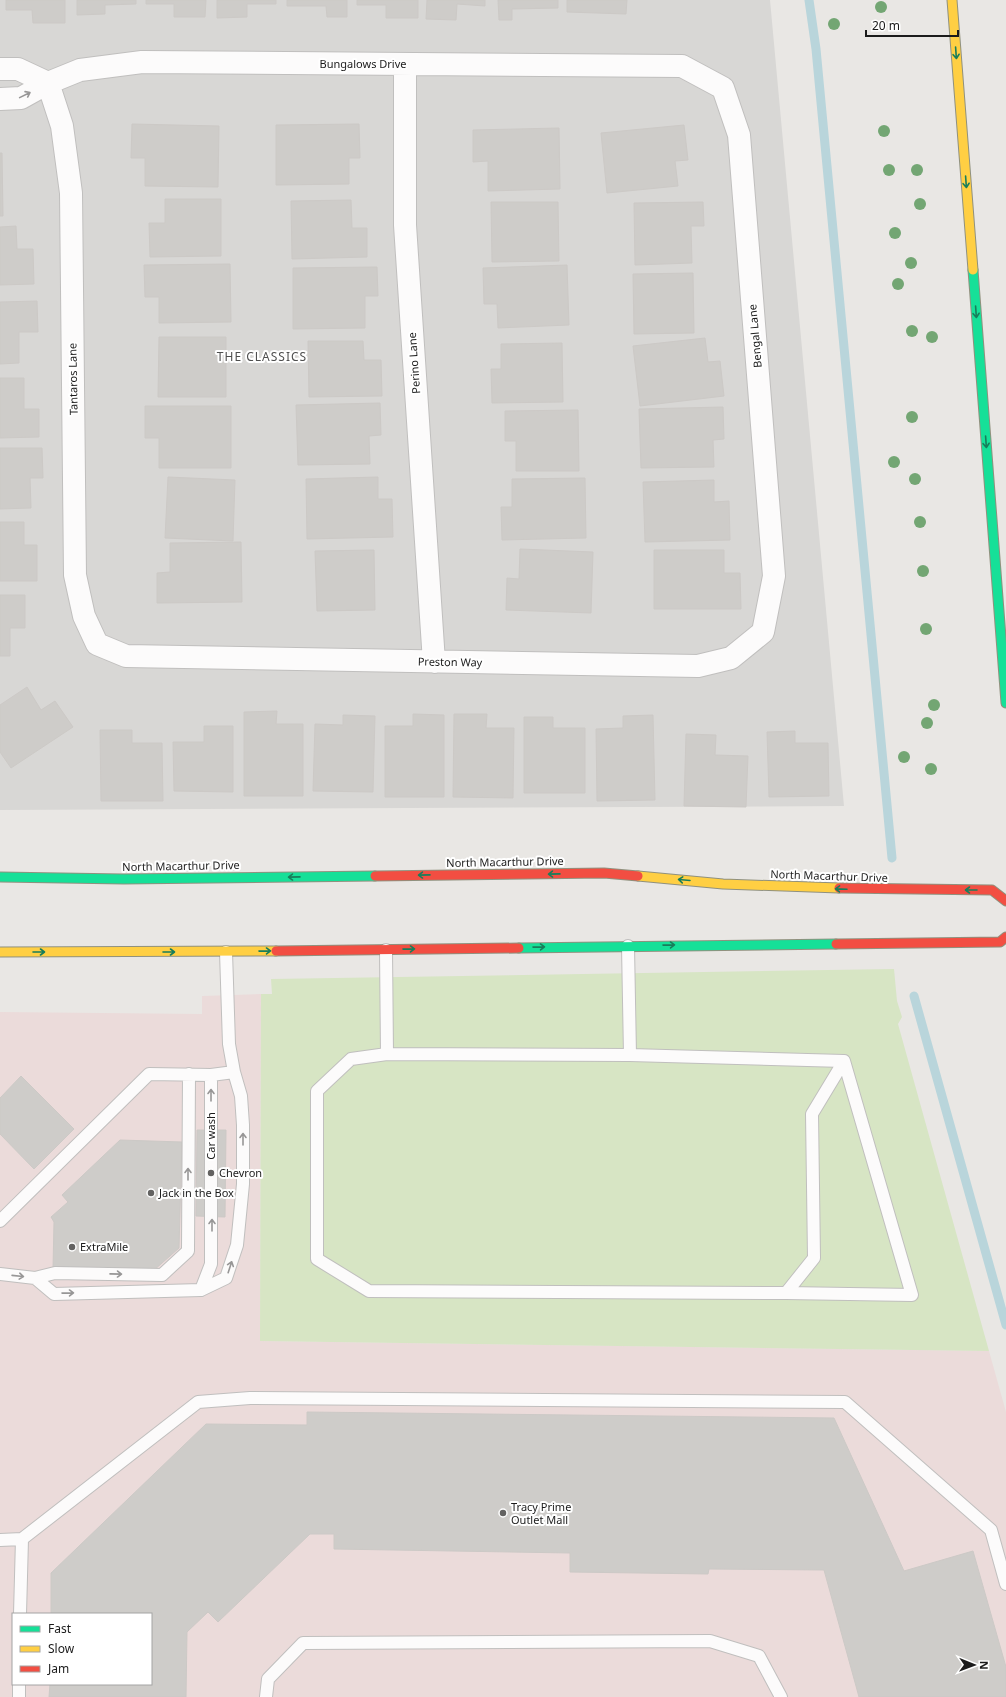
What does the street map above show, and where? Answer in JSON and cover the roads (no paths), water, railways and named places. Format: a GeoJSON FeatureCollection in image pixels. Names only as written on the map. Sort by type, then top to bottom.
{"type":"FeatureCollection","features":[{"type":"Feature","properties":{"kind":"main road"},"geometry":{"type":"LineString","coordinates":[[952,0],[1006,702]]}},
{"type":"Feature","properties":{"kind":"main road","name":"North Macarthur Drive"},"geometry":{"type":"LineString","coordinates":[[0,877],[124,879],[604,873],[723,884],[858,889],[992,890],[1006,901]]}},
{"type":"Feature","properties":{"kind":"main road"},"geometry":{"type":"LineString","coordinates":[[0,952],[226,952],[1000,942],[1006,937]]}},
{"type":"Feature","properties":{"kind":"street","name":"Bungalows Drive"},"geometry":{"type":"LineString","coordinates":[[0,98],[21,98],[48,83],[80,70],[142,62],[682,66]]}},
{"type":"Feature","properties":{"kind":"street","name":"Perino Lane"},"geometry":{"type":"LineString","coordinates":[[405,64],[405,225],[434,662]]}},
{"type":"Feature","properties":{"kind":"street","name":"Bengal Lane"},"geometry":{"type":"LineString","coordinates":[[682,66],[723,88],[739,135],[774,576],[763,632]]}},
{"type":"Feature","properties":{"kind":"street"},"geometry":{"type":"LineString","coordinates":[[0,69],[18,69],[48,83]]}},
{"type":"Feature","properties":{"kind":"street","name":"Tantaros Lane"},"geometry":{"type":"LineString","coordinates":[[48,83],[62,126],[71,193],[75,575],[84,616],[98,644],[126,656]]}},
{"type":"Feature","properties":{"kind":"street","name":"Preston Way"},"geometry":{"type":"LineString","coordinates":[[126,656],[698,666],[731,658],[763,632]]}},
{"type":"Feature","properties":{"kind":"lane"},"geometry":{"type":"LineString","coordinates":[[628,946],[630,1055]]}},
{"type":"Feature","properties":{"kind":"lane"},"geometry":{"type":"LineString","coordinates":[[386,950],[387,1054]]}},
{"type":"Feature","properties":{"kind":"lane"},"geometry":{"type":"LineString","coordinates":[[35,1278],[54,1294],[201,1290],[226,1278],[237,1245],[243,1184],[243,1125],[241,1096],[234,1072],[229,1044],[226,952]]}},
{"type":"Feature","properties":{"kind":"lane"},"geometry":{"type":"LineString","coordinates":[[387,1054],[630,1055],[844,1061],[912,1295],[369,1291],[317,1259],[317,1091],[351,1059],[387,1054]]}},
{"type":"Feature","properties":{"kind":"lane"},"geometry":{"type":"LineString","coordinates":[[786,1293],[814,1258],[812,1114],[844,1061]]}},
{"type":"Feature","properties":{"kind":"lane"},"geometry":{"type":"LineString","coordinates":[[0,1221],[149,1074],[211,1075],[234,1072]]}},
{"type":"Feature","properties":{"kind":"lane"},"geometry":{"type":"LineString","coordinates":[[0,1274],[35,1278],[55,1273],[162,1274],[188,1251],[189,1074]]}},
{"type":"Feature","properties":{"kind":"lane","name":"Car wash"},"geometry":{"type":"LineString","coordinates":[[201,1290],[211,1264],[211,1075]]}},
{"type":"Feature","properties":{"kind":"lane"},"geometry":{"type":"LineString","coordinates":[[0,1540],[22,1539],[198,1402],[250,1398],[845,1402],[991,1530],[1006,1584]]}},
{"type":"Feature","properties":{"kind":"lane"},"geometry":{"type":"LineString","coordinates":[[20,1613],[22,1539]]}},
{"type":"Feature","properties":{"kind":"lane"},"geometry":{"type":"LineString","coordinates":[[266,1697],[268,1679],[303,1643],[710,1641],[759,1656],[781,1697]]}},
{"type":"Feature","properties":{"kind":"lane"},"geometry":{"type":"LineString","coordinates":[[18,1697],[19,1685]]}},
{"type":"Feature","properties":{"kind":"waterway"},"geometry":{"type":"LineString","coordinates":[[809,0],[816,49],[892,858]]}},
{"type":"Feature","properties":{"kind":"waterway"},"geometry":{"type":"LineString","coordinates":[[914,996],[1006,1325]]}},
{"type":"Feature","properties":{"kind":"place","name":"Chevron"},"geometry":{"type":"Point","coordinates":[211,1173]}},
{"type":"Feature","properties":{"kind":"place","name":"Jack in the Box"},"geometry":{"type":"Point","coordinates":[151,1193]}},
{"type":"Feature","properties":{"kind":"place","name":"ExtraMile"},"geometry":{"type":"Point","coordinates":[72,1247]}},
{"type":"Feature","properties":{"kind":"place","name":"Tracy Prime Outlet Mall"},"geometry":{"type":"Point","coordinates":[503,1513]}},
{"type":"Feature","properties":{"kind":"district","name":"THE CLASSICS"},"geometry":{"type":"Point","coordinates":[262,357]}}]}
